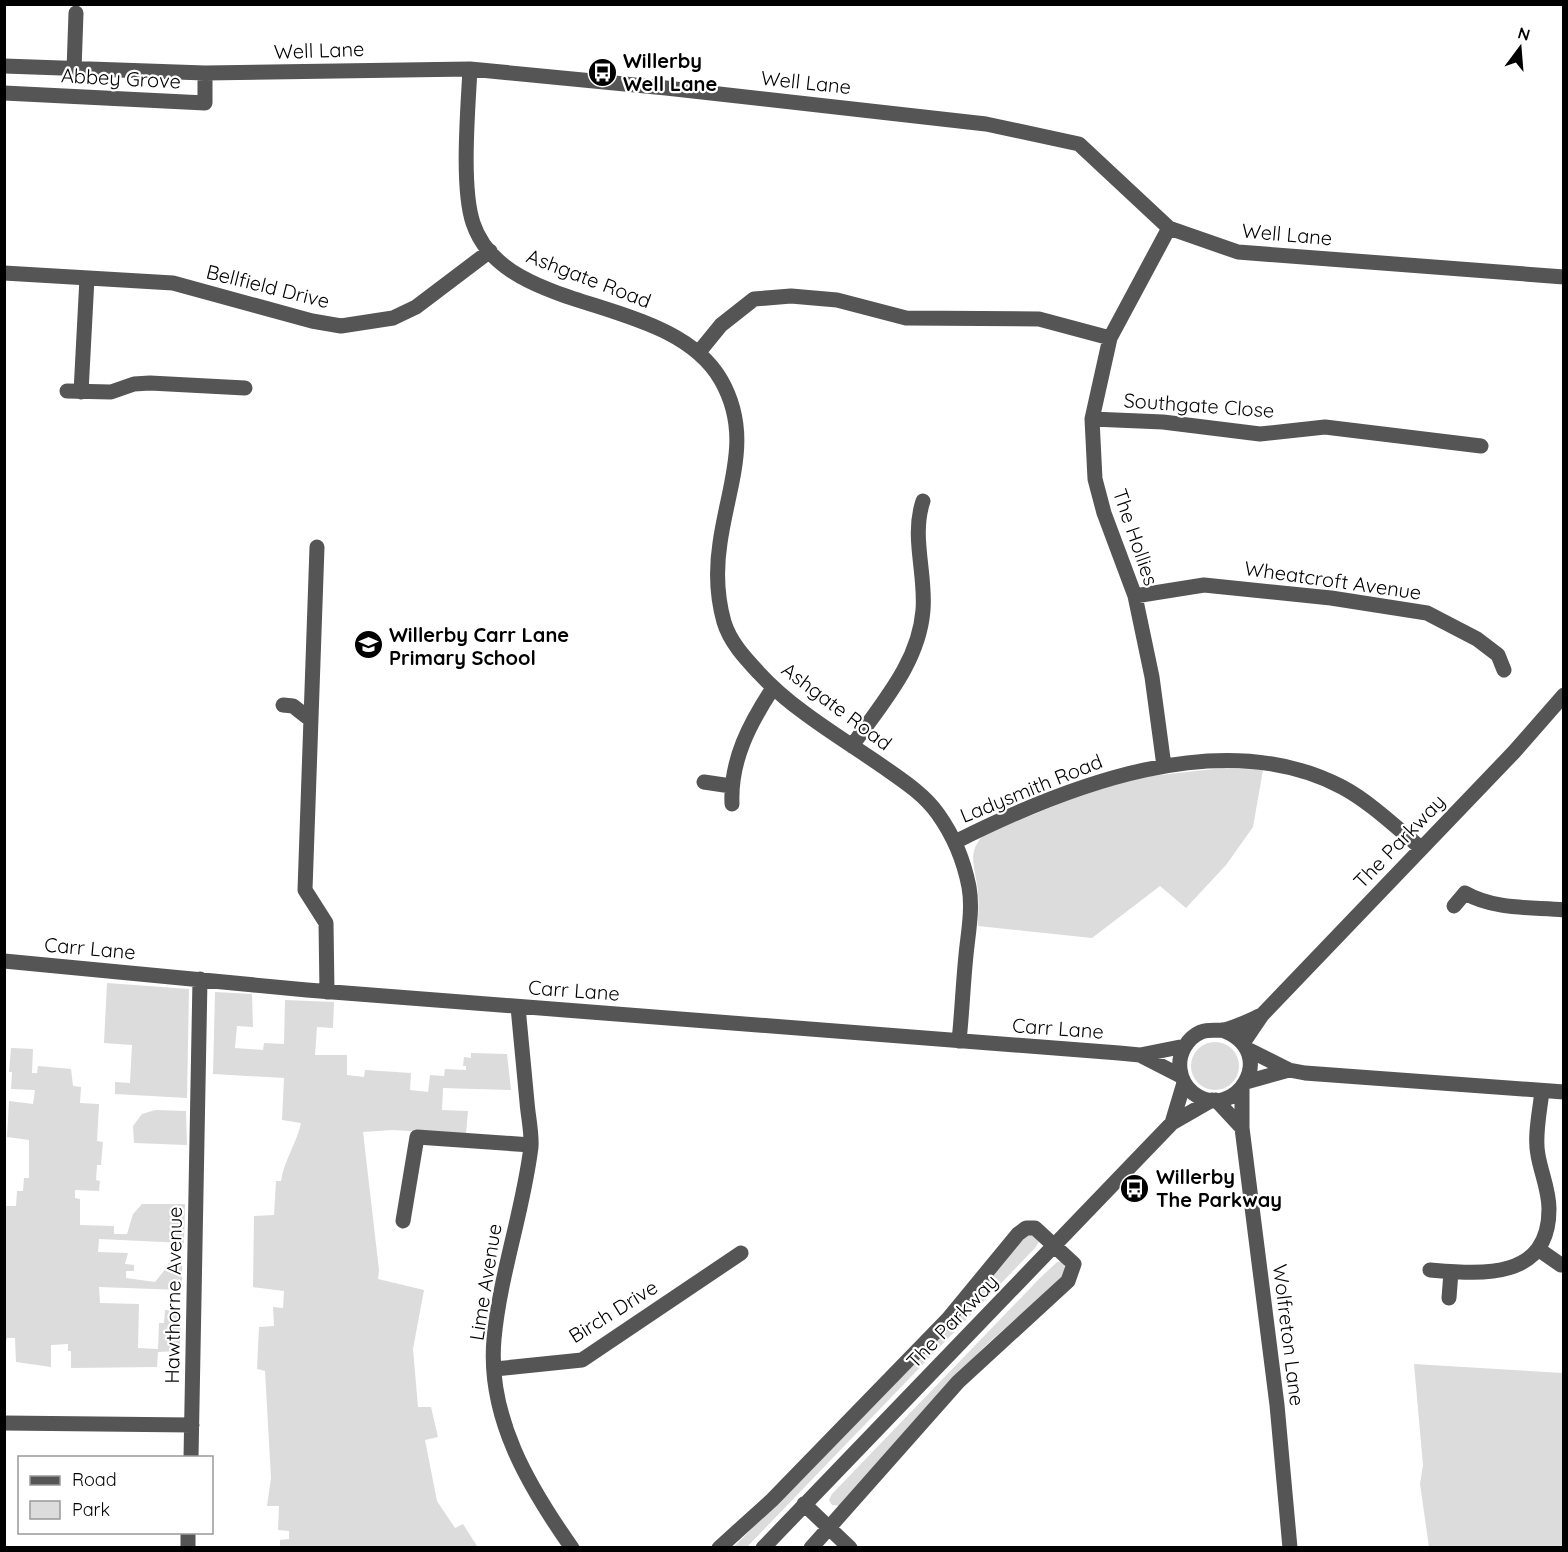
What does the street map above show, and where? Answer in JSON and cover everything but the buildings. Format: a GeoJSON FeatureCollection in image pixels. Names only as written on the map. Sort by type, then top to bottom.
{"type":"FeatureCollection","features":[{"type":"Feature","properties":{"kind":"street"},"geometry":{"type":"LineString","coordinates":[[74,70],[76,13]]}},
{"type":"Feature","properties":{"kind":"street","name":"Well Lane"},"geometry":{"type":"LineString","coordinates":[[4,66],[206,73],[470,69],[780,100],[986,124],[1078,144],[1169,228],[1238,252],[1563,277]]}},
{"type":"Feature","properties":{"kind":"street","name":"Ashgate Road"},"geometry":{"type":"LineString","coordinates":[[470,69],[468,193],[473,225],[490,251],[513,272],[545,288],[668,331],[699,352],[720,380],[733,410],[738,437],[737,465],[719,545],[717,580],[725,624],[740,652],[773,688],[912,787],[937,812],[955,842],[970,890],[959,1041]]}},
{"type":"Feature","properties":{"kind":"street","name":"Abbey Grove"},"geometry":{"type":"LineString","coordinates":[[4,93],[205,103],[206,73]]}},
{"type":"Feature","properties":{"kind":"street","name":"The Hollies"},"geometry":{"type":"LineString","coordinates":[[1164,766],[1152,677],[1135,596],[1104,513],[1095,479],[1092,419],[1110,338],[1169,228]]}},
{"type":"Feature","properties":{"kind":"street","name":"Bellfield Drive"},"geometry":{"type":"LineString","coordinates":[[4,273],[173,283],[312,321],[340,326],[383,320],[416,307],[490,251]]}},
{"type":"Feature","properties":{"kind":"street"},"geometry":{"type":"LineString","coordinates":[[87,278],[80,391],[111,392],[134,384],[150,383],[245,388]]}},
{"type":"Feature","properties":{"kind":"street"},"geometry":{"type":"LineString","coordinates":[[699,352],[721,325],[754,299],[791,296],[837,300],[906,318],[1039,319],[1110,338]]}},
{"type":"Feature","properties":{"kind":"street","name":"Southgate Close"},"geometry":{"type":"LineString","coordinates":[[1092,419],[1163,422],[1260,434],[1325,427],[1481,446]]}},
{"type":"Feature","properties":{"kind":"street"},"geometry":{"type":"LineString","coordinates":[[852,746],[900,681],[920,633],[923,609],[917,519],[923,501]]}},
{"type":"Feature","properties":{"kind":"street"},"geometry":{"type":"LineString","coordinates":[[317,547],[305,890],[326,923],[327,992]]}},
{"type":"Feature","properties":{"kind":"street","name":"Wheatcroft Avenue"},"geometry":{"type":"LineString","coordinates":[[1135,596],[1204,585],[1331,598],[1427,614],[1477,639],[1498,655],[1504,670]]}},
{"type":"Feature","properties":{"kind":"street"},"geometry":{"type":"LineString","coordinates":[[732,804],[731,786],[749,727],[773,688]]}},
{"type":"Feature","properties":{"kind":"street","name":"The Parkway"},"geometry":{"type":"LineString","coordinates":[[1245,1046],[1262,1015],[1514,752],[1563,695]]}},
{"type":"Feature","properties":{"kind":"street"},"geometry":{"type":"LineString","coordinates":[[283,705],[293,706],[311,720]]}},
{"type":"Feature","properties":{"kind":"street","name":"Ladysmith Road"},"geometry":{"type":"LineString","coordinates":[[955,842],[1045,801],[1117,776],[1196,762],[1264,762],[1303,772],[1342,787],[1421,848]]}},
{"type":"Feature","properties":{"kind":"street"},"geometry":{"type":"LineString","coordinates":[[704,782],[731,786]]}},
{"type":"Feature","properties":{"kind":"street"},"geometry":{"type":"LineString","coordinates":[[1454,906],[1466,893],[1495,905],[1563,910]]}},
{"type":"Feature","properties":{"kind":"street","name":"Carr Lane"},"geometry":{"type":"LineString","coordinates":[[4,961],[327,992],[1140,1055],[1185,1046],[1201,1032],[1222,1030]]}},
{"type":"Feature","properties":{"kind":"street","name":"Hawthorne Avenue"},"geometry":{"type":"LineString","coordinates":[[191,1456],[200,979]]}},
{"type":"Feature","properties":{"kind":"street","name":"Lime Avenue"},"geometry":{"type":"LineString","coordinates":[[518,1007],[531,1145],[502,1286],[494,1341],[495,1369],[500,1409],[513,1450],[541,1504],[572,1548]]}},
{"type":"Feature","properties":{"kind":"street","name":"The Parkway"},"geometry":{"type":"LineString","coordinates":[[1222,1030],[1262,1015]]}},
{"type":"Feature","properties":{"kind":"street"},"geometry":{"type":"LineString","coordinates":[[1222,1030],[1233,1034],[1245,1046],[1289,1070]]}},
{"type":"Feature","properties":{"kind":"street"},"geometry":{"type":"LineString","coordinates":[[1183,1079],[1179,1066],[1185,1046]]}},
{"type":"Feature","properties":{"kind":"street"},"geometry":{"type":"LineString","coordinates":[[1214,1100],[1233,1096],[1244,1085],[1251,1070],[1245,1046]]}},
{"type":"Feature","properties":{"kind":"street","name":"Carr Lane"},"geometry":{"type":"LineString","coordinates":[[1140,1055],[1183,1079],[1192,1092],[1214,1100]]}},
{"type":"Feature","properties":{"kind":"street"},"geometry":{"type":"LineString","coordinates":[[1244,1085],[1289,1070],[1563,1092]]}},
{"type":"Feature","properties":{"kind":"street","name":"The Parkway"},"geometry":{"type":"LineString","coordinates":[[1172,1123],[1183,1079]]}},
{"type":"Feature","properties":{"kind":"street","name":"Wolfreton Lane"},"geometry":{"type":"LineString","coordinates":[[1244,1085],[1242,1128],[1277,1405],[1290,1548]]}},
{"type":"Feature","properties":{"kind":"street"},"geometry":{"type":"LineString","coordinates":[[1430,1270],[1506,1271],[1530,1258],[1538,1249],[1546,1231],[1549,1209],[1544,1174],[1537,1154],[1542,1091]]}},
{"type":"Feature","properties":{"kind":"street"},"geometry":{"type":"LineString","coordinates":[[1214,1100],[1242,1128]]}},
{"type":"Feature","properties":{"kind":"street","name":"The Parkway"},"geometry":{"type":"LineString","coordinates":[[763,1548],[1172,1123],[1214,1100]]}},
{"type":"Feature","properties":{"kind":"street"},"geometry":{"type":"LineString","coordinates":[[403,1221],[417,1137],[531,1145]]}},
{"type":"Feature","properties":{"kind":"street"},"geometry":{"type":"LineString","coordinates":[[720,1548],[772,1500],[948,1319],[1018,1234],[1026,1228],[1035,1228],[1074,1264],[1068,1281],[958,1382],[846,1511],[828,1526],[811,1548]]}},
{"type":"Feature","properties":{"kind":"street"},"geometry":{"type":"LineString","coordinates":[[1538,1249],[1561,1265]]}},
{"type":"Feature","properties":{"kind":"street","name":"Birch Drive"},"geometry":{"type":"LineString","coordinates":[[495,1369],[582,1360],[741,1253]]}},
{"type":"Feature","properties":{"kind":"street"},"geometry":{"type":"LineString","coordinates":[[1449,1298],[1451,1272]]}},
{"type":"Feature","properties":{"kind":"street"},"geometry":{"type":"LineString","coordinates":[[4,1424],[192,1425]]}},
{"type":"Feature","properties":{"kind":"street"},"geometry":{"type":"LineString","coordinates":[[804,1504],[850,1548]]}},
{"type":"Feature","properties":{"kind":"green space"},"geometry":{"type":"Polygon","coordinates":[[[1223,768],[1263,770],[1253,827],[1226,865],[1186,908],[1160,886],[1092,938],[978,926],[978,896],[973,854],[975,847],[985,834],[1086,793],[1142,777],[1223,768]]]}},
{"type":"Feature","properties":{"kind":"green space"},"geometry":{"type":"Polygon","coordinates":[[[107,983],[189,989],[187,1098],[115,1094],[115,1082],[130,1083],[132,1045],[104,1043],[107,983]]]}},
{"type":"Feature","properties":{"kind":"green space"},"geometry":{"type":"Polygon","coordinates":[[[215,992],[252,994],[253,1027],[237,1026],[235,1048],[263,1050],[264,1043],[284,1044],[285,1000],[334,1002],[333,1028],[317,1027],[315,1055],[347,1055],[347,1075],[364,1077],[365,1070],[411,1073],[410,1090],[428,1092],[430,1075],[444,1076],[445,1069],[466,1070],[466,1066],[463,1066],[464,1057],[471,1058],[471,1053],[507,1054],[511,1090],[443,1088],[442,1110],[468,1111],[466,1134],[392,1130],[363,1132],[379,1270],[378,1279],[424,1290],[413,1349],[418,1407],[431,1407],[438,1437],[425,1440],[437,1501],[455,1528],[463,1524],[477,1546],[280,1547],[280,1540],[289,1539],[289,1531],[278,1530],[279,1506],[267,1506],[271,1478],[265,1371],[257,1369],[259,1327],[274,1326],[273,1307],[283,1308],[284,1291],[253,1287],[254,1216],[274,1215],[276,1181],[281,1181],[301,1123],[282,1120],[284,1078],[213,1074],[215,992]]]}},
{"type":"Feature","properties":{"kind":"green space"},"geometry":{"type":"Polygon","coordinates":[[[1215,1042],[1232,1049],[1239,1066],[1232,1083],[1215,1090],[1198,1083],[1191,1066],[1198,1049],[1215,1042]]]}},
{"type":"Feature","properties":{"kind":"green space"},"geometry":{"type":"Polygon","coordinates":[[[11,1048],[33,1049],[32,1073],[37,1073],[38,1066],[71,1069],[73,1086],[81,1087],[80,1103],[99,1104],[97,1141],[103,1142],[101,1165],[97,1165],[96,1180],[100,1181],[99,1191],[75,1190],[75,1198],[80,1199],[80,1225],[114,1226],[114,1234],[127,1234],[133,1214],[142,1204],[185,1204],[184,1243],[99,1239],[98,1252],[128,1253],[125,1264],[134,1265],[134,1271],[126,1271],[126,1278],[155,1282],[167,1267],[171,1257],[182,1255],[182,1290],[99,1287],[100,1303],[139,1304],[138,1348],[158,1349],[159,1323],[164,1323],[165,1310],[181,1311],[180,1351],[158,1352],[157,1367],[71,1368],[71,1351],[68,1351],[68,1344],[51,1345],[51,1367],[16,1362],[15,1338],[7,1338],[5,1344],[5,1206],[16,1206],[17,1191],[23,1191],[24,1178],[29,1178],[29,1140],[7,1137],[9,1101],[33,1104],[35,1090],[11,1089],[12,1072],[9,1072],[11,1048]]]}},
{"type":"Feature","properties":{"kind":"green space"},"geometry":{"type":"Polygon","coordinates":[[[155,1110],[186,1111],[187,1145],[134,1143],[133,1126],[142,1114],[155,1110]]]}},
{"type":"Feature","properties":{"kind":"green space"},"geometry":{"type":"Polygon","coordinates":[[[1029,1233],[1035,1235],[1039,1241],[1036,1247],[747,1547],[733,1548],[912,1365],[1029,1233]]]}},
{"type":"Feature","properties":{"kind":"green space"},"geometry":{"type":"Polygon","coordinates":[[[1062,1261],[1066,1269],[1064,1276],[984,1347],[919,1415],[842,1506],[832,1505],[829,1500],[832,1494],[1040,1278],[1057,1262],[1062,1261]]]}},
{"type":"Feature","properties":{"kind":"green space"},"geometry":{"type":"Polygon","coordinates":[[[1414,1364],[1563,1373],[1563,1547],[1429,1547],[1420,1484],[1423,1465],[1414,1364]]]}},
{"type":"Feature","properties":{"kind":"place","name":"Willerby Well Lane"},"geometry":{"type":"Point","coordinates":[602,72]}},
{"type":"Feature","properties":{"kind":"place","name":"Willerby Carr Lane Primary School"},"geometry":{"type":"Point","coordinates":[368,645]}},
{"type":"Feature","properties":{"kind":"place","name":"Willerby The Parkway"},"geometry":{"type":"Point","coordinates":[1135,1188]}}]}
